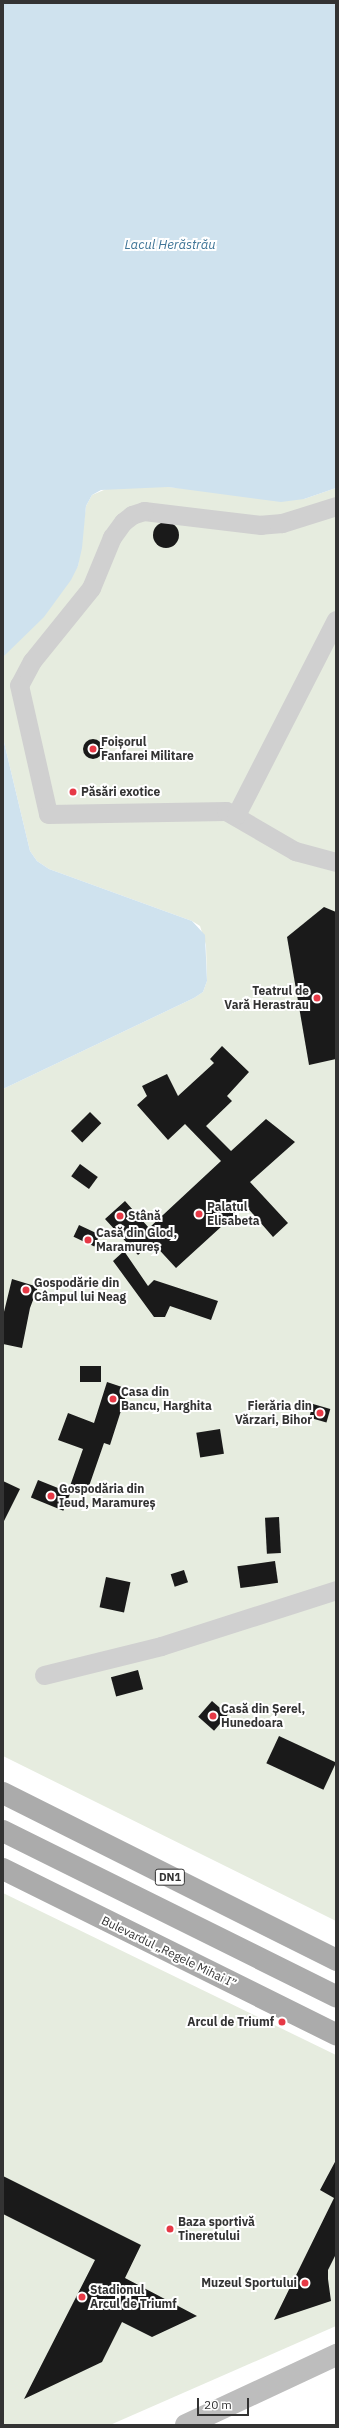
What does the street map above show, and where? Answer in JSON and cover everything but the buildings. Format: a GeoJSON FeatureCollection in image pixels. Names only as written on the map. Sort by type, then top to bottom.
{"type":"FeatureCollection","features":[{"type":"Feature","properties":{"kind":"main road","name":"DN1"},"geometry":{"type":"LineString","coordinates":[[3,1794],[336,1960]]}},
{"type":"Feature","properties":{"kind":"main road"},"geometry":{"type":"LineString","coordinates":[[3,1831],[336,1996]]}},
{"type":"Feature","properties":{"kind":"main road","name":"Bulevardul „Regele Mihai I”"},"geometry":{"type":"LineString","coordinates":[[3,1869],[336,2034]]}},
{"type":"Feature","properties":{"kind":"main road"},"geometry":{"type":"LineString","coordinates":[[186,2425],[336,2355]]}},
{"type":"Feature","properties":{"kind":"street"},"geometry":{"type":"LineString","coordinates":[[336,506],[282,523],[261,525],[144,511],[132,515],[123,522],[112,537],[91,588],[32,661],[21,678],[20,691],[48,814],[217,810],[236,815],[295,851],[336,862]]}},
{"type":"Feature","properties":{"kind":"street"},"geometry":{"type":"LineString","coordinates":[[236,815],[336,620]]}},
{"type":"Feature","properties":{"kind":"street"},"geometry":{"type":"LineString","coordinates":[[44,1675],[161,1646],[336,1590]]}},
{"type":"Feature","properties":{"kind":"shaded area"},"geometry":{"type":"Polygon","coordinates":[[[111,487],[168,487],[304,499],[336,488],[336,1921],[3,1756],[3,1089],[194,998],[203,992],[207,981],[206,945],[200,926],[192,921],[49,869],[37,861],[30,851],[3,738],[3,657],[78,566],[86,506],[92,495],[111,487]]]}},
{"type":"Feature","properties":{"kind":"shaded area","name":"Baza sportivă Tineretului"},"geometry":{"type":"Polygon","coordinates":[[[3,1893],[336,2055],[336,2326],[110,2425],[3,2425],[3,1893]]]}},
{"type":"Feature","properties":{"kind":"water","name":"Lacul Herăstrău"},"geometry":{"type":"Polygon","coordinates":[[[3,3],[336,3],[336,488],[304,499],[281,502],[168,487],[101,490],[92,495],[86,506],[82,548],[78,566],[71,580],[44,617],[3,657],[3,3]]]}},
{"type":"Feature","properties":{"kind":"water"},"geometry":{"type":"Polygon","coordinates":[[[3,738],[30,851],[37,861],[49,869],[192,921],[205,935],[207,981],[203,992],[194,998],[3,1089],[3,738]]]}},
{"type":"Feature","properties":{"kind":"place","name":"Foișorul Fanfarei Militare"},"geometry":{"type":"Point","coordinates":[93,749]}},
{"type":"Feature","properties":{"kind":"place","name":"Păsări exotice"},"geometry":{"type":"Point","coordinates":[73,792]}},
{"type":"Feature","properties":{"kind":"place","name":"Teatrul de Vară Herastrau"},"geometry":{"type":"Point","coordinates":[317,998]}},
{"type":"Feature","properties":{"kind":"place","name":"Palatul Elisabeta"},"geometry":{"type":"Point","coordinates":[199,1214]}},
{"type":"Feature","properties":{"kind":"place","name":"Stână"},"geometry":{"type":"Point","coordinates":[120,1216]}},
{"type":"Feature","properties":{"kind":"place","name":"Casă din Glod, Maramureș"},"geometry":{"type":"Point","coordinates":[88,1240]}},
{"type":"Feature","properties":{"kind":"place","name":"Gospodărie din Câmpul lui Neag"},"geometry":{"type":"Point","coordinates":[26,1290]}},
{"type":"Feature","properties":{"kind":"place","name":"Casa din Bancu, Harghita"},"geometry":{"type":"Point","coordinates":[113,1399]}},
{"type":"Feature","properties":{"kind":"place","name":"Fierăria din Vărzari, Bihor"},"geometry":{"type":"Point","coordinates":[320,1413]}},
{"type":"Feature","properties":{"kind":"place","name":"Gospodăria din Ieud, Maramureș"},"geometry":{"type":"Point","coordinates":[51,1496]}},
{"type":"Feature","properties":{"kind":"place","name":"Casă din Șerel, Hunedoara"},"geometry":{"type":"Point","coordinates":[213,1716]}},
{"type":"Feature","properties":{"kind":"place","name":"Arcul de Triumf"},"geometry":{"type":"Point","coordinates":[282,2022]}},
{"type":"Feature","properties":{"kind":"place","name":"Baza sportivă Tineretului"},"geometry":{"type":"Point","coordinates":[170,2229]}},
{"type":"Feature","properties":{"kind":"place","name":"Muzeul Sportului"},"geometry":{"type":"Point","coordinates":[305,2283]}},
{"type":"Feature","properties":{"kind":"place","name":"Stadionul Arcul de Triumf"},"geometry":{"type":"Point","coordinates":[82,2297]}}]}
